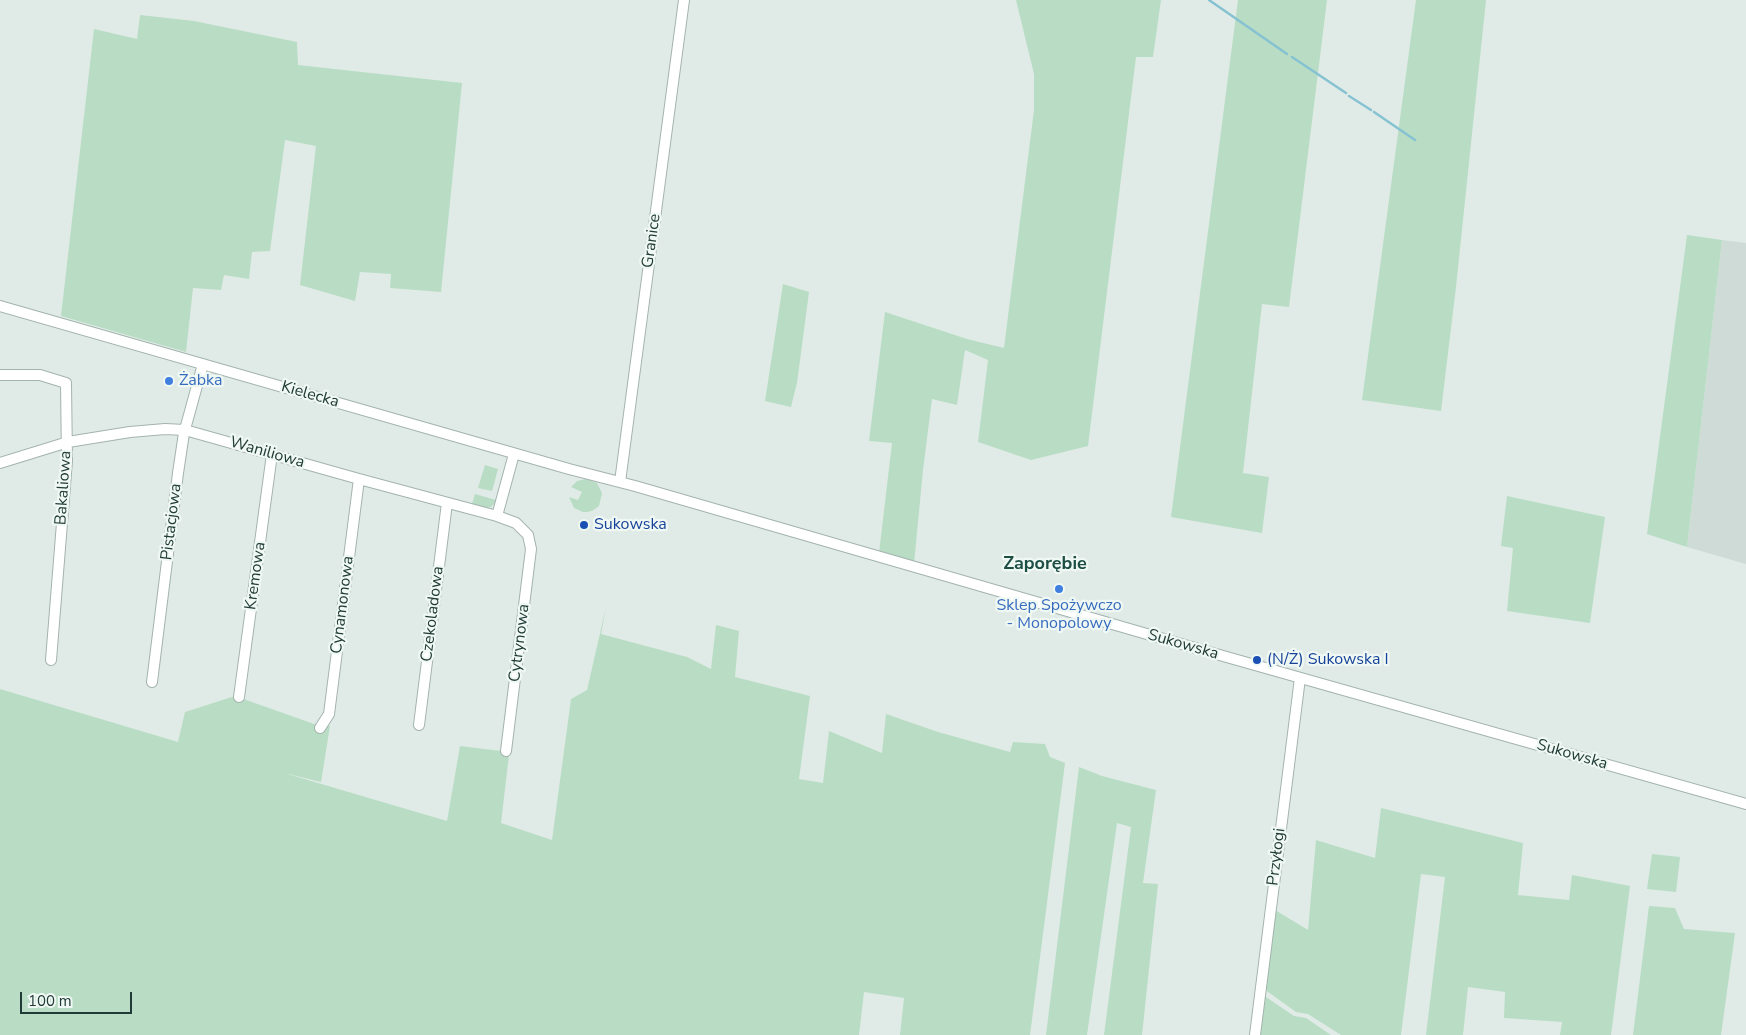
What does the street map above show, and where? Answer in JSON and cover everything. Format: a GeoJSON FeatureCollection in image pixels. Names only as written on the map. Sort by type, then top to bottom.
{"type":"FeatureCollection","features":[{"type":"Feature","properties":{"kind":"street","name":"Granice"},"geometry":{"type":"LineString","coordinates":[[620,482],[684,0]]}},
{"type":"Feature","properties":{"kind":"street","name":"Kielecka"},"geometry":{"type":"LineString","coordinates":[[0,306],[514,454],[620,482]]}},
{"type":"Feature","properties":{"kind":"street","name":"Pistacjowa"},"geometry":{"type":"LineString","coordinates":[[152,682],[178,473],[185,430],[203,364]]}},
{"type":"Feature","properties":{"kind":"street","name":"Bakaliowa"},"geometry":{"type":"LineString","coordinates":[[0,375],[40,376],[66,383],[68,442],[51,660]]}},
{"type":"Feature","properties":{"kind":"street","name":"Waniliowa"},"geometry":{"type":"LineString","coordinates":[[0,463],[68,442],[130,432],[165,429],[185,430],[359,480],[497,516],[516,524],[528,535]]}},
{"type":"Feature","properties":{"kind":"street","name":"Kremowa"},"geometry":{"type":"LineString","coordinates":[[239,697],[272,454]]}},
{"type":"Feature","properties":{"kind":"street"},"geometry":{"type":"LineString","coordinates":[[497,516],[514,454]]}},
{"type":"Feature","properties":{"kind":"street","name":"Cynamonowa"},"geometry":{"type":"LineString","coordinates":[[320,728],[329,714],[359,480]]}},
{"type":"Feature","properties":{"kind":"street","name":"Sukowska"},"geometry":{"type":"LineString","coordinates":[[620,482],[1746,804]]}},
{"type":"Feature","properties":{"kind":"street","name":"Czekoladowa"},"geometry":{"type":"LineString","coordinates":[[419,725],[447,503]]}},
{"type":"Feature","properties":{"kind":"street","name":"Cytrynowa"},"geometry":{"type":"LineString","coordinates":[[506,751],[532,549],[528,535]]}},
{"type":"Feature","properties":{"kind":"street","name":"Przyłogi"},"geometry":{"type":"LineString","coordinates":[[1255,1035],[1300,678]]}},
{"type":"Feature","properties":{"kind":"shaded area"},"geometry":{"type":"Polygon","coordinates":[[[1722,240],[1746,243],[1746,564],[1687,547],[1722,240]]]}},
{"type":"Feature","properties":{"kind":"green space"},"geometry":{"type":"Polygon","coordinates":[[[1016,0],[1161,0],[1153,57],[1136,57],[1088,446],[1031,460],[978,442],[988,360],[965,350],[957,405],[932,399],[914,564],[879,553],[892,443],[869,441],[885,312],[967,339],[1004,348],[1034,110],[1034,74],[1016,0]]]}},
{"type":"Feature","properties":{"kind":"green space"},"geometry":{"type":"Polygon","coordinates":[[[1238,0],[1327,0],[1289,307],[1262,304],[1243,473],[1269,477],[1262,533],[1171,517],[1238,0]]]}},
{"type":"Feature","properties":{"kind":"green space"},"geometry":{"type":"Polygon","coordinates":[[[1416,0],[1486,0],[1441,411],[1362,400],[1416,0]]]}},
{"type":"Feature","properties":{"kind":"green space"},"geometry":{"type":"Polygon","coordinates":[[[140,15],[194,21],[297,42],[298,65],[462,83],[441,292],[390,288],[391,274],[360,272],[355,301],[300,285],[316,146],[285,140],[270,251],[252,252],[249,279],[224,275],[221,290],[193,288],[186,352],[61,316],[94,29],[137,39],[140,15]]]}},
{"type":"Feature","properties":{"kind":"green space"},"geometry":{"type":"Polygon","coordinates":[[[1687,235],[1722,240],[1687,547],[1647,534],[1687,235]]]}},
{"type":"Feature","properties":{"kind":"green space"},"geometry":{"type":"Polygon","coordinates":[[[783,284],[809,292],[797,383],[791,407],[765,401],[783,284]]]}},
{"type":"Feature","properties":{"kind":"green space"},"geometry":{"type":"Polygon","coordinates":[[[485,465],[498,469],[492,491],[478,488],[485,465]]]}},
{"type":"Feature","properties":{"kind":"green space"},"geometry":{"type":"Polygon","coordinates":[[[586,479],[597,483],[602,493],[599,506],[592,511],[583,512],[574,508],[569,497],[578,500],[582,492],[571,487],[577,481],[586,479]]]}},
{"type":"Feature","properties":{"kind":"green space"},"geometry":{"type":"Polygon","coordinates":[[[475,494],[496,500],[491,507],[486,508],[472,504],[475,494]]]}},
{"type":"Feature","properties":{"kind":"green space"},"geometry":{"type":"Polygon","coordinates":[[[1507,496],[1605,517],[1590,623],[1507,611],[1513,548],[1501,546],[1507,496]]]}},
{"type":"Feature","properties":{"kind":"green space"},"geometry":{"type":"Polygon","coordinates":[[[606,607],[601,634],[687,657],[711,669],[716,625],[739,631],[735,677],[810,696],[799,779],[823,783],[829,731],[882,753],[886,714],[938,732],[1010,752],[1013,742],[1045,744],[1050,757],[1065,763],[1030,1035],[900,1035],[904,998],[864,992],[859,1035],[0,1035],[0,689],[178,742],[185,712],[235,696],[314,724],[330,726],[321,782],[284,773],[447,821],[460,746],[501,751],[509,755],[501,823],[552,840],[571,699],[587,690],[606,607]]]}},
{"type":"Feature","properties":{"kind":"green space"},"geometry":{"type":"Polygon","coordinates":[[[1079,767],[1102,776],[1156,790],[1143,883],[1158,884],[1142,1035],[1104,1035],[1131,827],[1117,823],[1087,1035],[1046,1035],[1079,767]]]}},
{"type":"Feature","properties":{"kind":"green space"},"geometry":{"type":"Polygon","coordinates":[[[1381,808],[1523,843],[1518,895],[1569,900],[1572,875],[1630,886],[1611,1035],[1560,1035],[1562,1022],[1504,1018],[1505,992],[1468,987],[1463,1035],[1426,1035],[1445,877],[1421,874],[1401,1035],[1341,1035],[1308,1014],[1296,1012],[1264,989],[1275,910],[1308,930],[1316,840],[1375,858],[1381,808]]]}},
{"type":"Feature","properties":{"kind":"green space"},"geometry":{"type":"Polygon","coordinates":[[[1652,854],[1680,857],[1676,892],[1647,889],[1652,854]]]}},
{"type":"Feature","properties":{"kind":"green space"},"geometry":{"type":"Polygon","coordinates":[[[1649,906],[1675,908],[1684,929],[1735,933],[1721,1035],[1633,1035],[1649,906]]]}},
{"type":"Feature","properties":{"kind":"green space"},"geometry":{"type":"Polygon","coordinates":[[[1263,995],[1294,1016],[1306,1018],[1331,1035],[1258,1035],[1263,995]]]}},
{"type":"Feature","properties":{"kind":"waterway"},"geometry":{"type":"LineString","coordinates":[[1209,0],[1287,54]]}},
{"type":"Feature","properties":{"kind":"waterway"},"geometry":{"type":"LineString","coordinates":[[1292,57],[1346,93]]}},
{"type":"Feature","properties":{"kind":"waterway"},"geometry":{"type":"LineString","coordinates":[[1349,96],[1371,110]]}},
{"type":"Feature","properties":{"kind":"waterway"},"geometry":{"type":"LineString","coordinates":[[1374,112],[1415,140]]}},
{"type":"Feature","properties":{"kind":"place","name":"Żabka"},"geometry":{"type":"Point","coordinates":[169,381]}},
{"type":"Feature","properties":{"kind":"place","name":"Sukowska"},"geometry":{"type":"Point","coordinates":[584,525]}},
{"type":"Feature","properties":{"kind":"place","name":"Sklep Spożywczo - Monopolowy"},"geometry":{"type":"Point","coordinates":[1059,589]}},
{"type":"Feature","properties":{"kind":"place","name":"(N/Ż) Sukowska I"},"geometry":{"type":"Point","coordinates":[1257,660]}},
{"type":"Feature","properties":{"kind":"district","name":"Zaporębie"},"geometry":{"type":"Point","coordinates":[1045,565]}}]}
